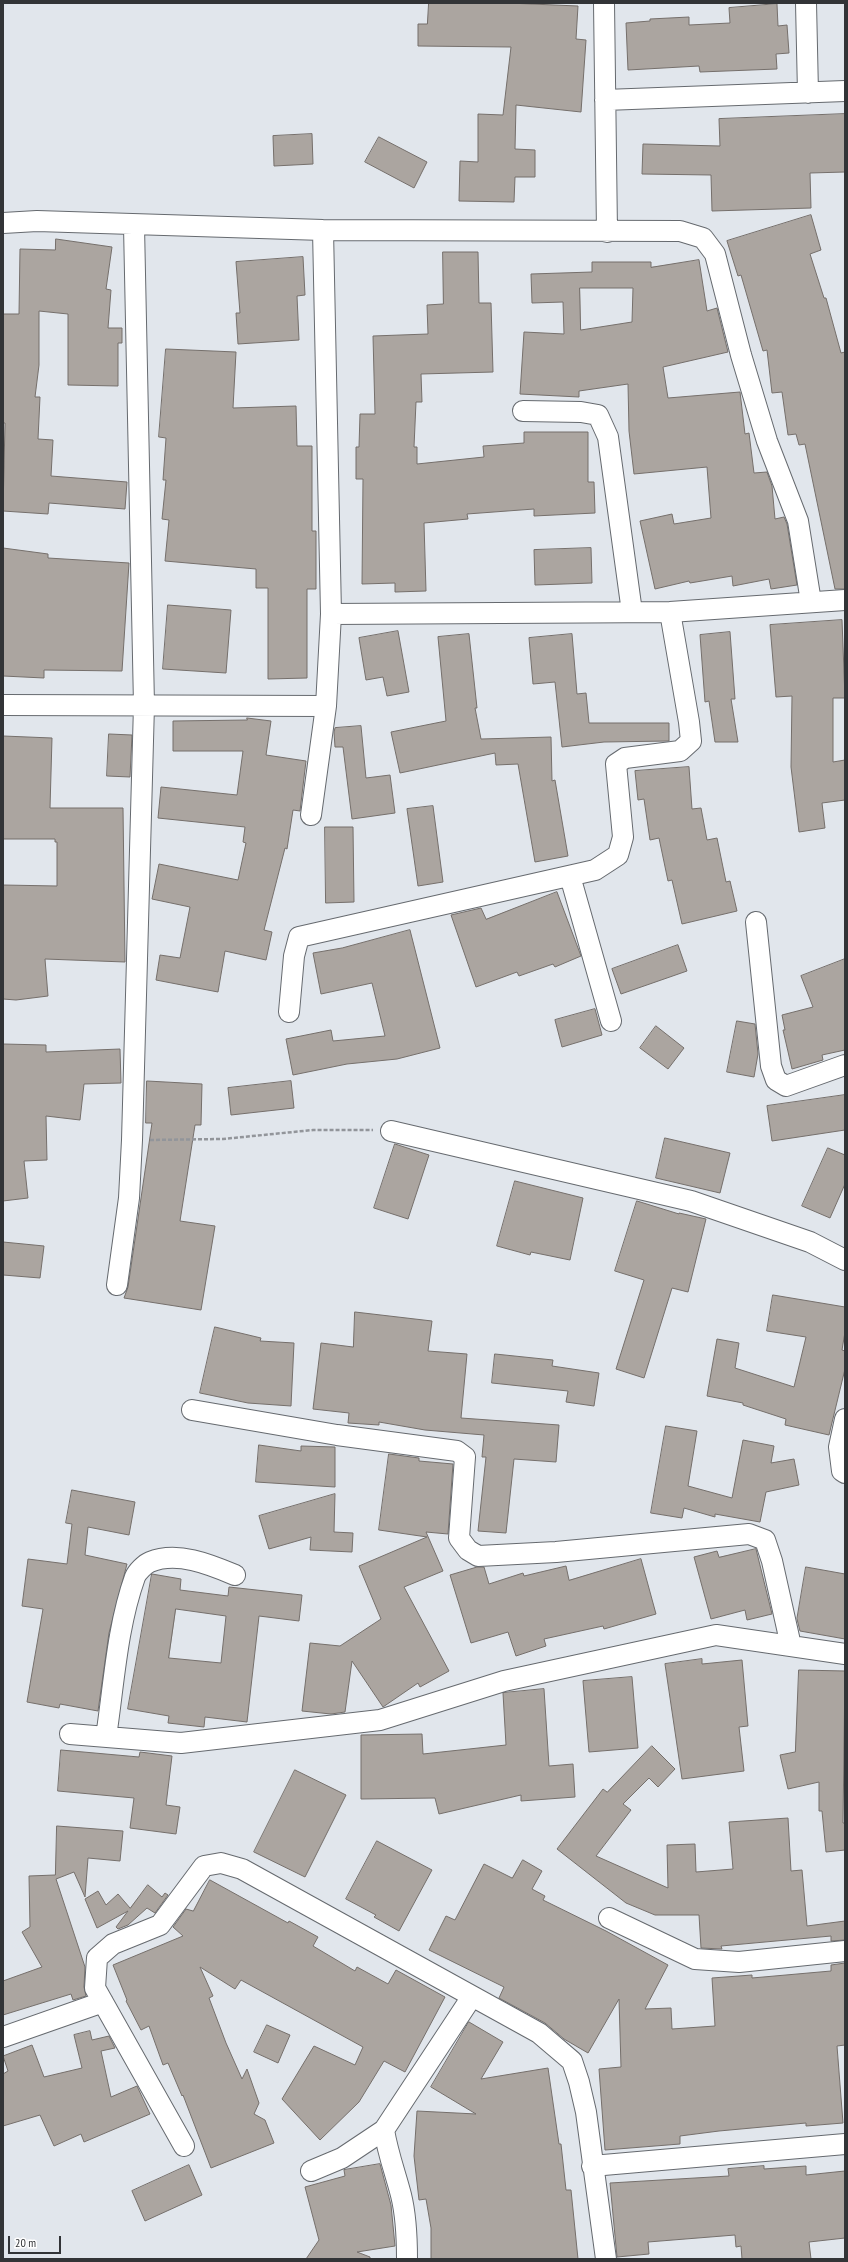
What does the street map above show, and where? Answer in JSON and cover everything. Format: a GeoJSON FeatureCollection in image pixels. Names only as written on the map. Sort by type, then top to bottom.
{"type":"FeatureCollection","features":[{"type":"Feature","properties":{"kind":"street"},"geometry":{"type":"LineString","coordinates":[[604,3],[607,232]]}},
{"type":"Feature","properties":{"kind":"street"},"geometry":{"type":"LineString","coordinates":[[806,3],[808,93]]}},
{"type":"Feature","properties":{"kind":"street"},"geometry":{"type":"LineString","coordinates":[[605,100],[845,91]]}},
{"type":"Feature","properties":{"kind":"street"},"geometry":{"type":"LineString","coordinates":[[3,223],[37,221],[134,226],[323,230],[607,232],[680,231],[703,238],[715,254],[741,355],[767,441],[798,521],[811,602]]}},
{"type":"Feature","properties":{"kind":"street"},"geometry":{"type":"LineString","coordinates":[[117,1285],[129,1198],[132,1140],[144,705],[134,226]]}},
{"type":"Feature","properties":{"kind":"street"},"geometry":{"type":"LineString","coordinates":[[311,815],[326,706],[331,614],[323,230]]}},
{"type":"Feature","properties":{"kind":"street"},"geometry":{"type":"LineString","coordinates":[[523,411],[581,412],[598,415],[608,438],[632,612]]}},
{"type":"Feature","properties":{"kind":"street"},"geometry":{"type":"LineString","coordinates":[[331,614],[670,612],[845,600]]}},
{"type":"Feature","properties":{"kind":"street"},"geometry":{"type":"LineString","coordinates":[[288,1012],[294,956],[299,937],[595,870],[618,855],[623,838],[616,764],[626,758],[680,751],[691,742],[689,722],[670,612]]}},
{"type":"Feature","properties":{"kind":"street"},"geometry":{"type":"LineString","coordinates":[[3,705],[326,706]]}},
{"type":"Feature","properties":{"kind":"street"},"geometry":{"type":"LineString","coordinates":[[570,876],[611,1021]]}},
{"type":"Feature","properties":{"kind":"street"},"geometry":{"type":"LineString","coordinates":[[756,922],[771,1066],[776,1080],[786,1086],[845,1066]]}},
{"type":"Feature","properties":{"kind":"street"},"geometry":{"type":"LineString","coordinates":[[391,1131],[691,1201],[810,1242],[845,1260]]}},
{"type":"Feature","properties":{"kind":"street"},"geometry":{"type":"LineString","coordinates":[[192,1410],[337,1435],[457,1451],[465,1457],[459,1538],[468,1550],[478,1556],[556,1552],[748,1534],[765,1540],[772,1561],[791,1646]]}},
{"type":"Feature","properties":{"kind":"street"},"geometry":{"type":"LineString","coordinates":[[845,1419],[839,1447],[842,1471],[845,1473]]}},
{"type":"Feature","properties":{"kind":"street"},"geometry":{"type":"LineString","coordinates":[[106,1737],[122,1629],[136,1575],[148,1562],[169,1557],[207,1563],[235,1575]]}},
{"type":"Feature","properties":{"kind":"street"},"geometry":{"type":"LineString","coordinates":[[70,1734],[181,1743],[380,1720],[504,1681],[716,1635],[845,1654]]}},
{"type":"Feature","properties":{"kind":"street"},"geometry":{"type":"LineString","coordinates":[[184,2146],[95,1988],[97,1958],[113,1944],[160,1925],[204,1866],[221,1863],[242,1869],[539,2034],[572,2061],[586,2112],[592,2166],[602,2222],[606,2259]]}},
{"type":"Feature","properties":{"kind":"street"},"geometry":{"type":"LineString","coordinates":[[608,1918],[695,1959],[739,1962],[845,1950]]}},
{"type":"Feature","properties":{"kind":"street"},"geometry":{"type":"LineString","coordinates":[[311,2171],[342,2158],[384,2130],[472,1998]]}},
{"type":"Feature","properties":{"kind":"street"},"geometry":{"type":"LineString","coordinates":[[3,2037],[103,2002]]}},
{"type":"Feature","properties":{"kind":"street"},"geometry":{"type":"LineString","coordinates":[[384,2130],[388,2156],[401,2195],[407,2242],[407,2259]]}},
{"type":"Feature","properties":{"kind":"street"},"geometry":{"type":"LineString","coordinates":[[592,2166],[845,2144]]}},
{"type":"Feature","properties":{"kind":"path"},"geometry":{"type":"LineString","coordinates":[[132,1140],[223,1139],[313,1130],[365,1129],[391,1131]]}},
{"type":"Feature","properties":{"kind":"building"},"geometry":{"type":"Polygon","coordinates":[[[429,3],[508,3],[578,6],[576,39],[586,40],[581,112],[516,105],[515,149],[535,150],[535,177],[515,177],[514,202],[459,201],[460,161],[478,162],[478,114],[503,115],[511,47],[418,46],[418,24],[427,24],[429,3]]]}},
{"type":"Feature","properties":{"kind":"building"},"geometry":{"type":"Polygon","coordinates":[[[777,4],[778,26],[787,25],[789,53],[776,54],[777,69],[700,72],[699,66],[628,70],[626,23],[650,21],[650,19],[689,17],[689,25],[730,23],[729,8],[777,4]]]}},
{"type":"Feature","properties":{"kind":"building"},"geometry":{"type":"Polygon","coordinates":[[[845,114],[845,172],[810,173],[811,208],[712,211],[711,175],[642,174],[643,144],[720,146],[719,119],[845,114]]]}},
{"type":"Feature","properties":{"kind":"building"},"geometry":{"type":"Polygon","coordinates":[[[312,134],[313,164],[274,166],[273,136],[312,134]]]}},
{"type":"Feature","properties":{"kind":"building"},"geometry":{"type":"Polygon","coordinates":[[[379,137],[427,162],[414,188],[365,162],[379,137]]]}},
{"type":"Feature","properties":{"kind":"building"},"geometry":{"type":"Polygon","coordinates":[[[811,215],[821,250],[810,254],[824,298],[826,298],[841,353],[845,352],[845,589],[835,589],[805,444],[799,445],[796,434],[788,435],[782,392],[772,393],[767,350],[763,351],[741,275],[738,276],[727,241],[811,215]]]}},
{"type":"Feature","properties":{"kind":"building"},"geometry":{"type":"Polygon","coordinates":[[[56,239],[112,247],[106,289],[111,290],[108,328],[122,328],[122,343],[118,343],[118,386],[68,385],[68,314],[39,311],[39,365],[35,397],[40,397],[38,439],[53,440],[51,476],[127,482],[125,509],[49,503],[48,514],[3,511],[5,423],[3,423],[3,314],[19,314],[20,249],[55,250],[56,239]]]}},
{"type":"Feature","properties":{"kind":"building"},"geometry":{"type":"Polygon","coordinates":[[[443,252],[478,252],[479,303],[491,303],[493,372],[421,374],[422,402],[416,402],[414,447],[417,447],[417,464],[484,457],[483,446],[524,443],[524,432],[588,432],[588,482],[594,482],[595,513],[534,516],[534,509],[467,514],[468,519],[424,523],[426,591],[395,592],[395,583],[362,584],[363,479],[356,479],[356,447],[359,447],[360,414],[375,414],[373,336],[428,334],[427,305],[443,304],[443,252]]]}},
{"type":"Feature","properties":{"kind":"building"},"geometry":{"type":"Polygon","coordinates":[[[303,257],[305,295],[297,296],[299,340],[238,344],[236,313],[240,313],[236,262],[303,257]]]}},
{"type":"Feature","properties":{"kind":"building"},"geometry":{"type":"Polygon","coordinates":[[[699,260],[707,311],[717,308],[728,352],[663,367],[668,398],[740,392],[745,434],[749,433],[754,473],[767,472],[772,486],[775,519],[784,517],[787,524],[797,585],[771,589],[769,579],[733,586],[732,576],[690,583],[689,581],[655,589],[640,521],[672,514],[674,524],[711,518],[707,467],[634,474],[629,431],[628,384],[579,391],[579,397],[520,394],[524,332],[564,334],[563,302],[532,303],[531,274],[592,272],[592,262],[651,262],[651,267],[699,260]],[[580,288],[581,330],[632,322],[633,288],[580,288]]]}},
{"type":"Feature","properties":{"kind":"building"},"geometry":{"type":"Polygon","coordinates":[[[166,349],[236,352],[233,408],[296,406],[297,446],[312,446],[312,531],[316,531],[316,589],[307,589],[307,678],[268,679],[268,588],[256,588],[256,569],[165,561],[169,520],[162,519],[166,480],[163,480],[166,438],[159,437],[166,349]]]}},
{"type":"Feature","properties":{"kind":"building"},"geometry":{"type":"Polygon","coordinates":[[[3,548],[48,554],[48,558],[129,563],[122,671],[44,670],[44,678],[3,676],[3,548]]]}},
{"type":"Feature","properties":{"kind":"building"},"geometry":{"type":"Polygon","coordinates":[[[591,548],[592,583],[535,585],[534,550],[591,548]]]}},
{"type":"Feature","properties":{"kind":"building"},"geometry":{"type":"Polygon","coordinates":[[[168,605],[231,610],[226,673],[163,669],[168,605]]]}},
{"type":"Feature","properties":{"kind":"building"},"geometry":{"type":"Polygon","coordinates":[[[842,620],[845,698],[833,698],[833,762],[845,760],[845,800],[822,803],[825,828],[799,832],[791,767],[792,696],[776,697],[770,625],[842,620]]]}},
{"type":"Feature","properties":{"kind":"building"},"geometry":{"type":"Polygon","coordinates":[[[398,631],[409,692],[387,696],[383,677],[366,680],[359,638],[398,631]]]}},
{"type":"Feature","properties":{"kind":"building"},"geometry":{"type":"Polygon","coordinates":[[[730,632],[735,699],[731,699],[738,742],[715,742],[709,701],[705,702],[700,635],[730,632]]]}},
{"type":"Feature","properties":{"kind":"building"},"geometry":{"type":"Polygon","coordinates":[[[469,634],[477,708],[475,708],[481,739],[551,737],[552,781],[555,780],[568,856],[535,862],[518,764],[496,765],[495,753],[400,773],[391,732],[446,721],[438,637],[469,634]]]}},
{"type":"Feature","properties":{"kind":"building"},"geometry":{"type":"Polygon","coordinates":[[[572,634],[577,694],[586,693],[589,723],[669,723],[669,741],[604,742],[562,747],[555,682],[533,684],[529,638],[572,634]]]}},
{"type":"Feature","properties":{"kind":"building"},"geometry":{"type":"Polygon","coordinates":[[[247,718],[271,721],[266,755],[306,761],[300,811],[293,810],[287,849],[285,848],[264,930],[272,932],[266,960],[225,951],[218,992],[156,980],[160,955],[180,958],[190,907],[152,899],[159,864],[238,880],[246,843],[243,842],[245,827],[158,818],[161,787],[237,795],[243,751],[173,751],[173,721],[247,720],[247,718]]]}},
{"type":"Feature","properties":{"kind":"building"},"geometry":{"type":"Polygon","coordinates":[[[361,726],[366,778],[390,775],[395,813],[352,819],[343,747],[335,747],[334,732],[335,728],[361,726]]]}},
{"type":"Feature","properties":{"kind":"building"},"geometry":{"type":"Polygon","coordinates":[[[109,734],[132,735],[130,777],[107,776],[109,734]]]}},
{"type":"Feature","properties":{"kind":"building"},"geometry":{"type":"Polygon","coordinates":[[[3,736],[52,738],[50,808],[123,808],[125,962],[45,959],[48,996],[16,1000],[3,999],[3,885],[57,886],[57,842],[55,842],[55,839],[3,839],[3,736]]]}},
{"type":"Feature","properties":{"kind":"building"},"geometry":{"type":"Polygon","coordinates":[[[689,767],[692,809],[701,808],[707,840],[717,838],[726,882],[730,881],[737,911],[682,924],[672,880],[668,881],[659,838],[650,840],[644,799],[638,800],[635,771],[689,767]]]}},
{"type":"Feature","properties":{"kind":"building"},"geometry":{"type":"Polygon","coordinates":[[[433,806],[443,882],[418,886],[407,809],[433,806]]]}},
{"type":"Feature","properties":{"kind":"building"},"geometry":{"type":"Polygon","coordinates":[[[325,827],[353,827],[354,902],[326,903],[325,827]]]}},
{"type":"Feature","properties":{"kind":"building"},"geometry":{"type":"Polygon","coordinates":[[[557,892],[581,956],[555,967],[553,964],[519,976],[517,972],[476,987],[451,915],[481,908],[486,919],[557,892]]]}},
{"type":"Feature","properties":{"kind":"building"},"geometry":{"type":"Polygon","coordinates":[[[410,930],[440,1048],[397,1059],[347,1064],[293,1075],[286,1039],[331,1030],[333,1041],[385,1036],[372,983],[321,994],[313,953],[342,948],[410,930]]]}},
{"type":"Feature","properties":{"kind":"building"},"geometry":{"type":"Polygon","coordinates":[[[678,945],[687,971],[621,994],[612,969],[678,945]]]}},
{"type":"Feature","properties":{"kind":"building"},"geometry":{"type":"Polygon","coordinates":[[[845,959],[845,1050],[822,1055],[823,1060],[792,1069],[783,1030],[785,1030],[782,1015],[813,1007],[801,976],[845,959]]]}},
{"type":"Feature","properties":{"kind":"building"},"geometry":{"type":"Polygon","coordinates":[[[595,1009],[602,1035],[562,1047],[555,1020],[595,1009]]]}},
{"type":"Feature","properties":{"kind":"building"},"geometry":{"type":"Polygon","coordinates":[[[737,1021],[755,1024],[758,1054],[754,1077],[727,1072],[737,1021]]]}},
{"type":"Feature","properties":{"kind":"building"},"geometry":{"type":"Polygon","coordinates":[[[656,1026],[684,1048],[668,1069],[640,1048],[656,1026]]]}},
{"type":"Feature","properties":{"kind":"building"},"geometry":{"type":"Polygon","coordinates":[[[3,1044],[46,1045],[46,1052],[120,1049],[121,1083],[84,1084],[80,1120],[46,1116],[47,1160],[24,1161],[28,1198],[3,1201],[3,1044]]]}},
{"type":"Feature","properties":{"kind":"building"},"geometry":{"type":"Polygon","coordinates":[[[147,1081],[202,1084],[201,1125],[195,1125],[180,1221],[215,1226],[201,1310],[124,1298],[128,1287],[152,1123],[146,1123],[147,1081]]]}},
{"type":"Feature","properties":{"kind":"building"},"geometry":{"type":"Polygon","coordinates":[[[291,1081],[294,1108],[231,1115],[228,1088],[291,1081]]]}},
{"type":"Feature","properties":{"kind":"building"},"geometry":{"type":"Polygon","coordinates":[[[845,1095],[845,1130],[772,1141],[767,1106],[845,1095]]]}},
{"type":"Feature","properties":{"kind":"building"},"geometry":{"type":"Polygon","coordinates":[[[665,1138],[730,1153],[720,1193],[656,1178],[665,1138]]]}},
{"type":"Feature","properties":{"kind":"building"},"geometry":{"type":"Polygon","coordinates":[[[395,1144],[429,1155],[408,1219],[374,1208],[395,1144]]]}},
{"type":"Feature","properties":{"kind":"building"},"geometry":{"type":"Polygon","coordinates":[[[828,1148],[845,1155],[845,1184],[830,1218],[802,1206],[828,1148]]]}},
{"type":"Feature","properties":{"kind":"building"},"geometry":{"type":"Polygon","coordinates":[[[515,1181],[583,1198],[570,1260],[531,1252],[530,1255],[497,1246],[515,1181]]]}},
{"type":"Feature","properties":{"kind":"building"},"geometry":{"type":"Polygon","coordinates":[[[637,1201],[679,1214],[706,1219],[688,1292],[672,1288],[644,1378],[616,1369],[644,1280],[615,1271],[637,1201]]]}},
{"type":"Feature","properties":{"kind":"building"},"geometry":{"type":"Polygon","coordinates":[[[3,1242],[44,1246],[40,1278],[3,1275],[3,1242]]]}},
{"type":"Feature","properties":{"kind":"building"},"geometry":{"type":"Polygon","coordinates":[[[773,1295],[845,1307],[845,1332],[842,1350],[845,1351],[845,1369],[829,1435],[785,1425],[786,1419],[743,1405],[743,1403],[707,1396],[717,1339],[739,1343],[735,1368],[794,1387],[806,1337],[767,1331],[773,1295]]]}},
{"type":"Feature","properties":{"kind":"building"},"geometry":{"type":"Polygon","coordinates":[[[355,1312],[432,1321],[428,1351],[467,1354],[461,1418],[559,1425],[556,1462],[514,1459],[506,1533],[478,1531],[486,1457],[482,1457],[484,1435],[425,1430],[379,1422],[379,1425],[348,1423],[349,1413],[313,1409],[321,1343],[353,1347],[355,1312]]]}},
{"type":"Feature","properties":{"kind":"building"},"geometry":{"type":"Polygon","coordinates":[[[215,1327],[261,1338],[260,1341],[294,1343],[291,1406],[248,1403],[200,1393],[215,1327]]]}},
{"type":"Feature","properties":{"kind":"building"},"geometry":{"type":"Polygon","coordinates":[[[495,1354],[553,1360],[552,1366],[599,1373],[594,1406],[566,1402],[568,1391],[492,1383],[495,1354]]]}},
{"type":"Feature","properties":{"kind":"building"},"geometry":{"type":"Polygon","coordinates":[[[666,1426],[697,1431],[688,1486],[732,1498],[743,1440],[774,1446],[771,1463],[794,1459],[799,1485],[766,1492],[760,1522],[715,1514],[715,1517],[684,1508],[682,1518],[651,1513],[666,1426]]]}},
{"type":"Feature","properties":{"kind":"building"},"geometry":{"type":"Polygon","coordinates":[[[259,1445],[301,1451],[301,1446],[335,1447],[335,1487],[256,1482],[259,1445]]]}},
{"type":"Feature","properties":{"kind":"building"},"geometry":{"type":"Polygon","coordinates":[[[389,1454],[419,1458],[419,1461],[453,1464],[448,1534],[426,1532],[443,1571],[404,1587],[449,1671],[420,1687],[418,1683],[383,1707],[352,1661],[345,1712],[331,1714],[302,1711],[310,1643],[340,1646],[381,1619],[359,1566],[427,1537],[379,1530],[389,1454]]]}},
{"type":"Feature","properties":{"kind":"building"},"geometry":{"type":"Polygon","coordinates":[[[72,1490],[135,1502],[129,1535],[88,1527],[85,1555],[127,1564],[109,1633],[98,1711],[60,1704],[59,1708],[27,1702],[43,1609],[22,1606],[28,1559],[67,1564],[72,1524],[66,1523],[72,1490]]]}},
{"type":"Feature","properties":{"kind":"building"},"geometry":{"type":"Polygon","coordinates":[[[335,1494],[334,1532],[353,1533],[352,1552],[310,1550],[311,1537],[269,1549],[259,1516],[335,1494]]]}},
{"type":"Feature","properties":{"kind":"building"},"geometry":{"type":"Polygon","coordinates":[[[756,1549],[772,1614],[747,1620],[745,1610],[711,1619],[694,1557],[717,1551],[719,1557],[756,1549]]]}},
{"type":"Feature","properties":{"kind":"building"},"geometry":{"type":"Polygon","coordinates":[[[641,1559],[656,1614],[604,1629],[603,1626],[544,1639],[546,1646],[516,1656],[508,1632],[471,1643],[450,1575],[477,1567],[484,1567],[489,1584],[523,1573],[524,1576],[566,1566],[569,1580],[641,1559]]]}},
{"type":"Feature","properties":{"kind":"building"},"geometry":{"type":"Polygon","coordinates":[[[806,1567],[845,1574],[845,1639],[800,1631],[797,1619],[806,1567]]]}},
{"type":"Feature","properties":{"kind":"building"},"geometry":{"type":"Polygon","coordinates":[[[152,1574],[181,1579],[180,1590],[228,1596],[229,1587],[302,1595],[299,1621],[259,1616],[247,1722],[205,1717],[204,1727],[168,1723],[169,1716],[128,1709],[152,1574]],[[176,1609],[169,1658],[221,1663],[226,1616],[176,1609]]]}},
{"type":"Feature","properties":{"kind":"building"},"geometry":{"type":"Polygon","coordinates":[[[702,1659],[702,1664],[742,1660],[748,1726],[739,1727],[744,1771],[682,1779],[665,1664],[702,1659]]]}},
{"type":"Feature","properties":{"kind":"building"},"geometry":{"type":"Polygon","coordinates":[[[799,1670],[845,1671],[843,1823],[845,1823],[845,1850],[826,1852],[822,1811],[819,1811],[819,1782],[788,1789],[780,1755],[795,1752],[799,1670]]]}},
{"type":"Feature","properties":{"kind":"building"},"geometry":{"type":"Polygon","coordinates":[[[632,1677],[638,1748],[589,1752],[583,1681],[632,1677]]]}},
{"type":"Feature","properties":{"kind":"building"},"geometry":{"type":"Polygon","coordinates":[[[544,1689],[549,1766],[573,1764],[575,1797],[521,1801],[521,1795],[439,1814],[435,1798],[361,1799],[361,1735],[422,1734],[423,1754],[506,1745],[503,1693],[544,1689]]]}},
{"type":"Feature","properties":{"kind":"building"},"geometry":{"type":"Polygon","coordinates":[[[652,1746],[675,1769],[658,1787],[649,1778],[623,1804],[631,1810],[596,1856],[668,1888],[667,1845],[695,1844],[696,1872],[733,1869],[729,1822],[788,1818],[791,1871],[802,1870],[807,1926],[845,1921],[845,1940],[831,1941],[831,1936],[721,1946],[722,1949],[701,1948],[699,1915],[655,1915],[626,1903],[557,1849],[603,1789],[607,1792],[652,1746]]]}},
{"type":"Feature","properties":{"kind":"building"},"geometry":{"type":"Polygon","coordinates":[[[61,1750],[139,1757],[140,1752],[172,1756],[166,1805],[180,1807],[176,1834],[130,1828],[134,1798],[58,1791],[61,1750]]]}},
{"type":"Feature","properties":{"kind":"building"},"geometry":{"type":"Polygon","coordinates":[[[295,1770],[346,1795],[305,1877],[254,1852],[295,1770]]]}},
{"type":"Feature","properties":{"kind":"building"},"geometry":{"type":"Polygon","coordinates":[[[57,1826],[123,1831],[120,1861],[88,1858],[85,1897],[74,1872],[56,1879],[85,1967],[84,1987],[86,1996],[73,2000],[71,1994],[3,2015],[3,1981],[42,1967],[22,1932],[30,1927],[29,1876],[55,1875],[57,1826]]]}},
{"type":"Feature","properties":{"kind":"building"},"geometry":{"type":"Polygon","coordinates":[[[377,1841],[432,1870],[399,1931],[374,1917],[376,1915],[346,1899],[377,1841]]]}},
{"type":"Feature","properties":{"kind":"building"},"geometry":{"type":"Polygon","coordinates":[[[523,1860],[542,1871],[532,1889],[545,1896],[543,1900],[606,1931],[668,1965],[645,2009],[671,2008],[672,2029],[715,2026],[712,1978],[752,1975],[752,1978],[831,1971],[831,1965],[845,1963],[845,2045],[837,2046],[843,2123],[806,2126],[806,2123],[719,2131],[680,2136],[680,2144],[605,2150],[599,2069],[621,2067],[619,1999],[588,2053],[564,2039],[545,2023],[499,1998],[504,1987],[429,1950],[446,1916],[455,1920],[484,1864],[512,1878],[523,1860]]]}},
{"type":"Feature","properties":{"kind":"building"},"geometry":{"type":"Polygon","coordinates":[[[210,1880],[288,1923],[289,1921],[318,1937],[313,1946],[355,1971],[357,1967],[388,1984],[396,1970],[445,1997],[405,2072],[384,2061],[359,2102],[320,2140],[282,2099],[314,2046],[355,2065],[363,2047],[241,1980],[235,1989],[200,1967],[213,1996],[209,1998],[226,2043],[242,2079],[247,2069],[259,2103],[254,2114],[265,2120],[274,2143],[211,2168],[183,2095],[182,2096],[168,2063],[163,2065],[149,2026],[141,2030],[126,2001],[127,2000],[113,1965],[183,1936],[173,1927],[186,1909],[193,1911],[210,1880]]]}},
{"type":"Feature","properties":{"kind":"building"},"geometry":{"type":"Polygon","coordinates":[[[148,1885],[162,1897],[165,1893],[168,1895],[155,1913],[147,1908],[128,1925],[118,1929],[116,1927],[128,1911],[97,1928],[85,1899],[98,1891],[106,1905],[118,1894],[130,1908],[148,1885]]]}},
{"type":"Feature","properties":{"kind":"building"},"geometry":{"type":"Polygon","coordinates":[[[469,2022],[503,2042],[481,2079],[548,2068],[559,2144],[561,2144],[566,2190],[571,2190],[578,2259],[431,2259],[431,2228],[426,2199],[419,2200],[414,2156],[417,2111],[476,2114],[431,2087],[469,2022]]]}},
{"type":"Feature","properties":{"kind":"building"},"geometry":{"type":"Polygon","coordinates":[[[267,2025],[290,2035],[278,2063],[254,2052],[267,2025]]]}},
{"type":"Feature","properties":{"kind":"building"},"geometry":{"type":"Polygon","coordinates":[[[90,2031],[92,2040],[109,2036],[115,2048],[101,2051],[111,2097],[137,2086],[150,2114],[84,2142],[81,2134],[54,2146],[40,2115],[3,2126],[3,2074],[8,2071],[3,2056],[32,2045],[44,2077],[82,2068],[74,2035],[90,2031]]]}},
{"type":"Feature","properties":{"kind":"building"},"geometry":{"type":"Polygon","coordinates":[[[380,2164],[391,2205],[395,2246],[357,2252],[370,2257],[370,2259],[306,2259],[319,2240],[305,2187],[345,2176],[344,2170],[380,2164]]]}},
{"type":"Feature","properties":{"kind":"building"},"geometry":{"type":"Polygon","coordinates":[[[189,2165],[202,2195],[145,2221],[132,2191],[189,2165]]]}},
{"type":"Feature","properties":{"kind":"building"},"geometry":{"type":"Polygon","coordinates":[[[764,2166],[764,2169],[806,2166],[806,2175],[845,2171],[845,2238],[809,2242],[811,2259],[742,2259],[741,2246],[736,2247],[735,2235],[648,2242],[649,2254],[617,2257],[610,2183],[729,2176],[728,2169],[764,2166]]]}}]}
